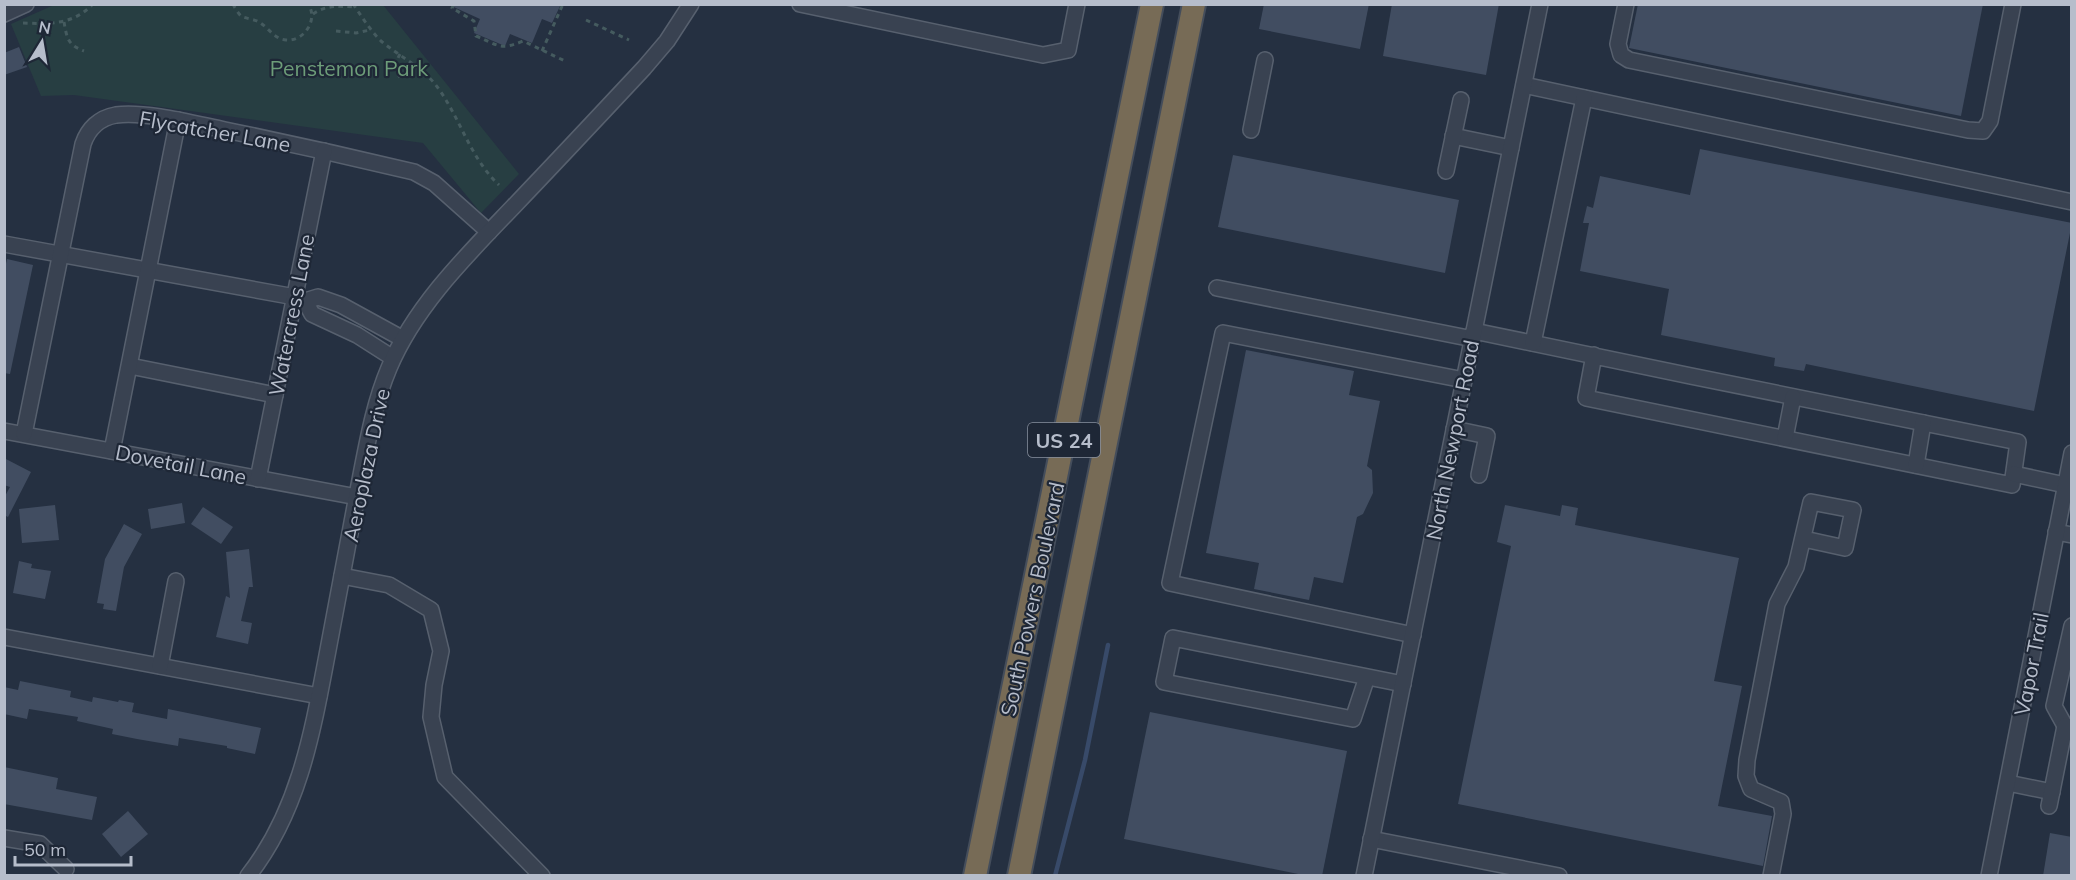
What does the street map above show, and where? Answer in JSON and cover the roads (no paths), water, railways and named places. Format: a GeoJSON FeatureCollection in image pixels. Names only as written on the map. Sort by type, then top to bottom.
{"type":"FeatureCollection","features":[{"type":"Feature","properties":{"kind":"highway","name":"South Powers Boulevard"},"geometry":{"type":"LineString","coordinates":[[975,876],[1152,4]]}},
{"type":"Feature","properties":{"kind":"highway","name":"South Powers Boulevard"},"geometry":{"type":"LineString","coordinates":[[1019,876],[1194,4]]}},
{"type":"Feature","properties":{"kind":"street"},"geometry":{"type":"LineString","coordinates":[[11,18],[26,4]]}},
{"type":"Feature","properties":{"kind":"street","name":"Aeroplaza Drive"},"geometry":{"type":"LineString","coordinates":[[248,876],[271,843],[287,812],[298,783],[319,696],[371,423],[393,358],[403,339],[432,297],[489,232],[644,68],[667,41],[691,4]]}},
{"type":"Feature","properties":{"kind":"street"},"geometry":{"type":"LineString","coordinates":[[800,4],[1043,55],[1068,50],[1077,4]]}},
{"type":"Feature","properties":{"kind":"street","name":"North Newport Road"},"geometry":{"type":"LineString","coordinates":[[1364,876],[1540,4]]}},
{"type":"Feature","properties":{"kind":"street"},"geometry":{"type":"LineString","coordinates":[[1626,4],[1618,44],[1621,55],[1629,60],[1968,130],[1983,131],[1990,121],[2013,4]]}},
{"type":"Feature","properties":{"kind":"street"},"geometry":{"type":"LineString","coordinates":[[1251,130],[1265,60]]}},
{"type":"Feature","properties":{"kind":"street"},"geometry":{"type":"LineString","coordinates":[[1524,85],[2072,202]]}},
{"type":"Feature","properties":{"kind":"street"},"geometry":{"type":"LineString","coordinates":[[1533,343],[1584,98]]}},
{"type":"Feature","properties":{"kind":"street"},"geometry":{"type":"LineString","coordinates":[[1446,171],[1461,100]]}},
{"type":"Feature","properties":{"kind":"street","name":"Flycatcher Lane"},"geometry":{"type":"LineString","coordinates":[[24,435],[86,133],[103,119],[126,115],[177,120],[414,172],[426,178],[489,232]]}},
{"type":"Feature","properties":{"kind":"street"},"geometry":{"type":"LineString","coordinates":[[112,451],[177,120]]}},
{"type":"Feature","properties":{"kind":"street"},"geometry":{"type":"LineString","coordinates":[[1453,136],[1511,148]]}},
{"type":"Feature","properties":{"kind":"street","name":"Watercress Lane"},"geometry":{"type":"LineString","coordinates":[[258,479],[275,395],[300,299],[324,151]]}},
{"type":"Feature","properties":{"kind":"street"},"geometry":{"type":"LineString","coordinates":[[4,244],[300,299],[318,297],[341,305],[403,339]]}},
{"type":"Feature","properties":{"kind":"street"},"geometry":{"type":"LineString","coordinates":[[1217,288],[1473,335],[1533,343],[1594,355],[1793,397],[2018,442],[2012,485],[1586,398],[1594,355]]}},
{"type":"Feature","properties":{"kind":"street"},"geometry":{"type":"LineString","coordinates":[[300,299],[312,314],[357,336],[393,358]]}},
{"type":"Feature","properties":{"kind":"street"},"geometry":{"type":"LineString","coordinates":[[1413,635],[1170,583],[1223,333],[1464,380]]}},
{"type":"Feature","properties":{"kind":"street"},"geometry":{"type":"LineString","coordinates":[[130,366],[275,395]]}},
{"type":"Feature","properties":{"kind":"street"},"geometry":{"type":"LineString","coordinates":[[1785,438],[1793,397]]}},
{"type":"Feature","properties":{"kind":"street"},"geometry":{"type":"LineString","coordinates":[[1916,465],[1923,423]]}},
{"type":"Feature","properties":{"kind":"street"},"geometry":{"type":"LineString","coordinates":[[1454,429],[1488,436],[1479,475]]}},
{"type":"Feature","properties":{"kind":"street","name":"Dovetail Lane"},"geometry":{"type":"LineString","coordinates":[[4,431],[357,497]]}},
{"type":"Feature","properties":{"kind":"street","name":"Vapor Trail"},"geometry":{"type":"LineString","coordinates":[[1989,876],[2064,533],[2065,485],[2071,461]]}},
{"type":"Feature","properties":{"kind":"street"},"geometry":{"type":"LineString","coordinates":[[2014,474],[2065,485]]}},
{"type":"Feature","properties":{"kind":"street"},"geometry":{"type":"LineString","coordinates":[[1771,876],[1783,814],[1781,802],[1750,789],[1746,776],[1746,760],[1777,604],[1796,567],[1803,539]]}},
{"type":"Feature","properties":{"kind":"street"},"geometry":{"type":"LineString","coordinates":[[342,576],[389,585],[431,610],[441,651],[434,685],[431,717],[445,777],[542,876]]}},
{"type":"Feature","properties":{"kind":"street"},"geometry":{"type":"LineString","coordinates":[[160,666],[176,580]]}},
{"type":"Feature","properties":{"kind":"street"},"geometry":{"type":"LineString","coordinates":[[2008,783],[2050,799],[2068,727],[2054,706],[2072,626]]}},
{"type":"Feature","properties":{"kind":"street"},"geometry":{"type":"LineString","coordinates":[[4,637],[319,696]]}},
{"type":"Feature","properties":{"kind":"street"},"geometry":{"type":"LineString","coordinates":[[1367,676],[1353,719],[1164,681],[1173,638],[1367,676],[1403,684]]}},
{"type":"Feature","properties":{"kind":"street"},"geometry":{"type":"LineString","coordinates":[[4,838],[40,844],[66,869]]}},
{"type":"Feature","properties":{"kind":"street"},"geometry":{"type":"LineString","coordinates":[[1371,839],[1558,876]]}},
{"type":"Feature","properties":{"kind":"waterway"},"geometry":{"type":"LineString","coordinates":[[1055,876],[1085,760],[1108,645]]}},
{"type":"Feature","properties":{"kind":"park label","name":"Penstemon Park"},"geometry":{"type":"Point","coordinates":[349,68]}}]}
